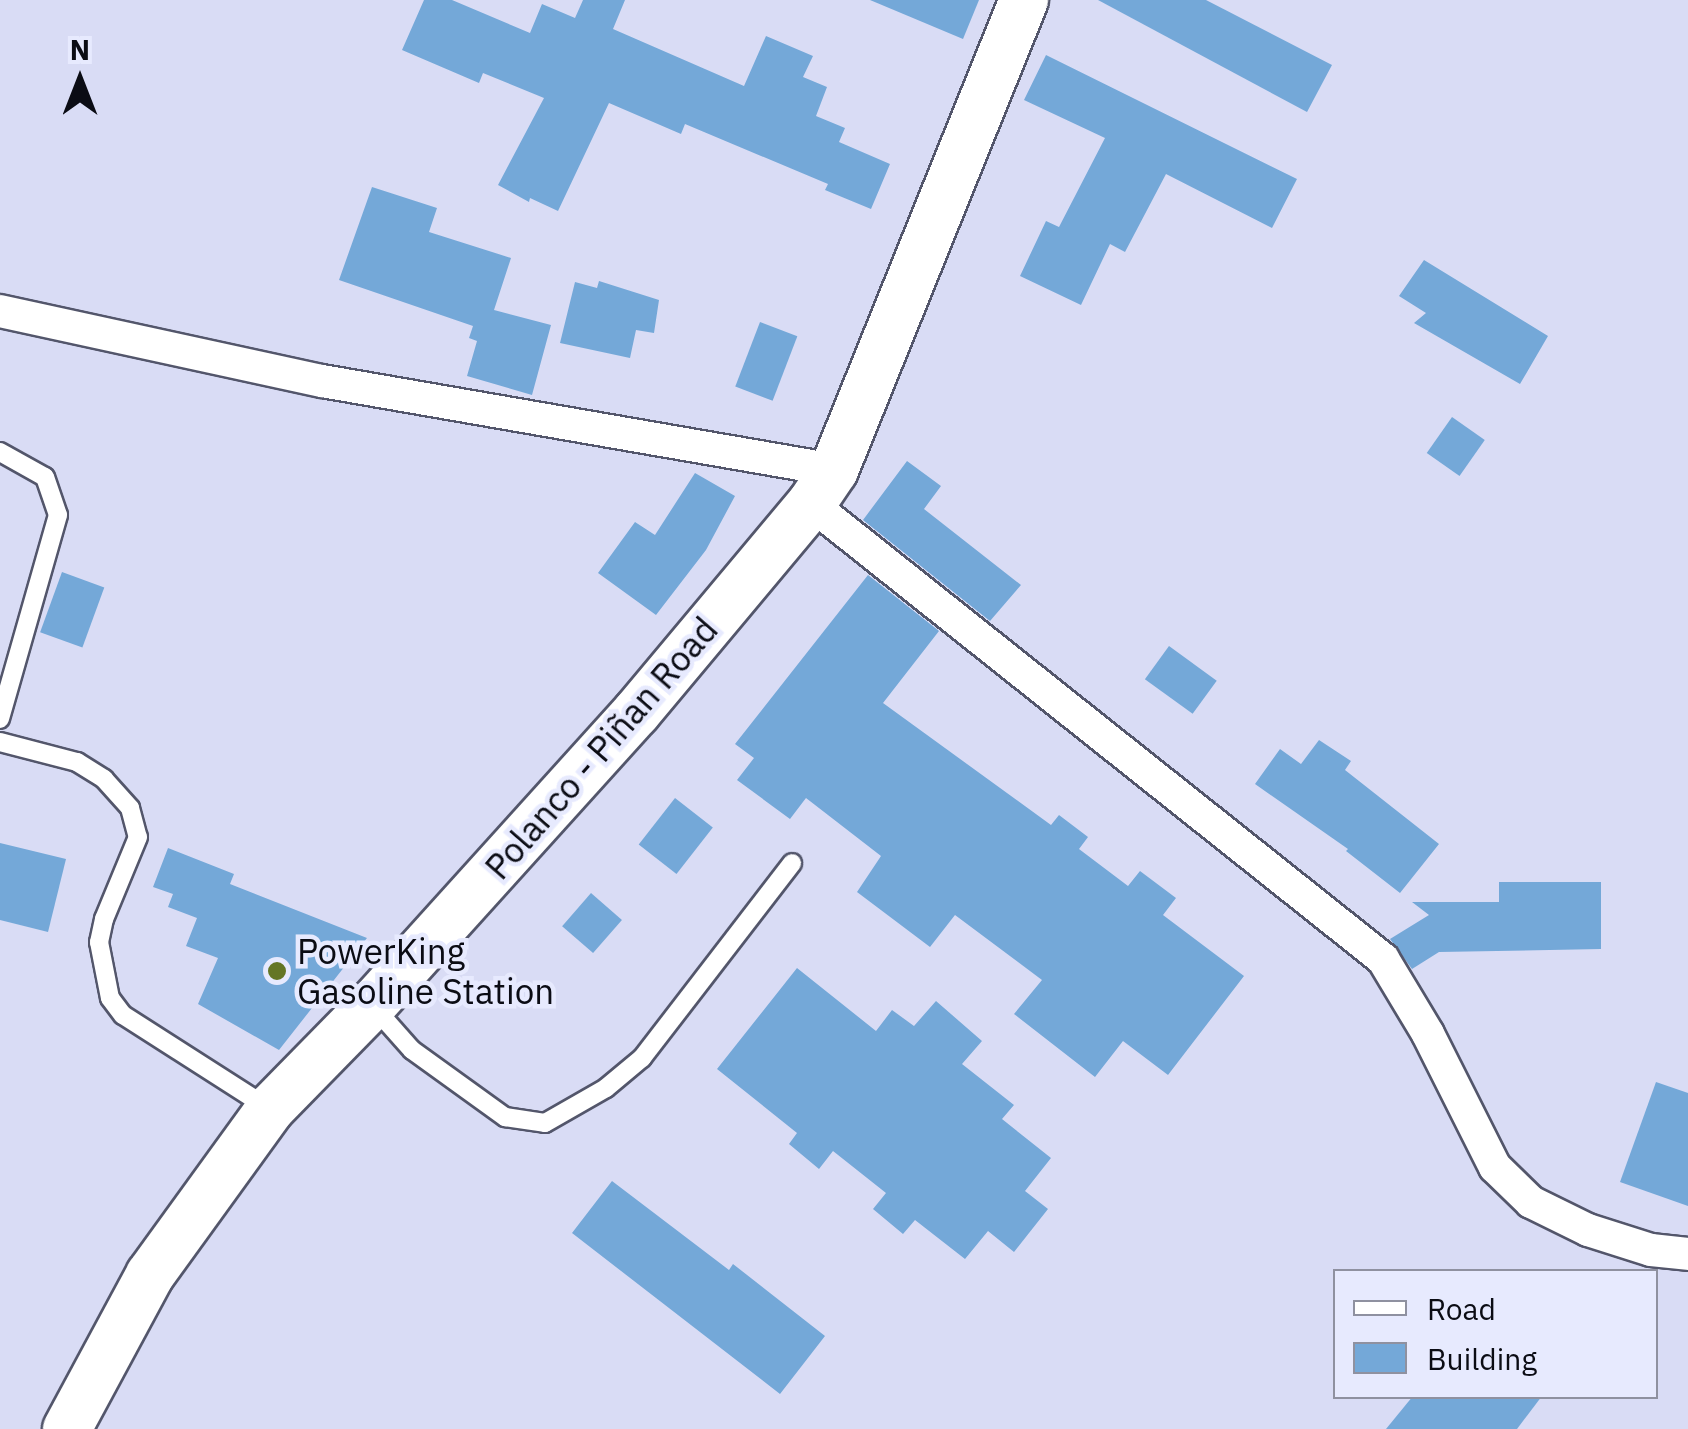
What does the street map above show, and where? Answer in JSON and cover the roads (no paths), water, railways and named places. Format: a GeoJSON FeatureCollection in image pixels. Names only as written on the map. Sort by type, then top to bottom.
{"type":"FeatureCollection","features":[{"type":"Feature","properties":{"kind":"main road","name":"Polanco - Piñan Road"},"geometry":{"type":"LineString","coordinates":[[67,1429],[150,1275],[270,1109],[372,1005],[636,713],[823,487],[1024,0]]}},
{"type":"Feature","properties":{"kind":"street"},"geometry":{"type":"LineString","coordinates":[[0,311],[823,487],[1383,960],[1428,1034],[1495,1167],[1530,1202],[1588,1230],[1651,1250],[1688,1254]]}},
{"type":"Feature","properties":{"kind":"lane"},"geometry":{"type":"LineString","coordinates":[[0,452],[45,478],[58,515],[6,675],[0,718]]}},
{"type":"Feature","properties":{"kind":"lane"},"geometry":{"type":"LineString","coordinates":[[0,742],[77,762],[104,778],[130,808],[138,838],[104,919],[100,942],[110,998],[123,1015],[270,1109]]}},
{"type":"Feature","properties":{"kind":"lane"},"geometry":{"type":"LineString","coordinates":[[372,1005],[412,1050],[505,1118],[545,1123],[606,1088],[642,1058],[792,863]]}},
{"type":"Feature","properties":{"kind":"place","name":"PowerKing Gasoline Station"},"geometry":{"type":"Point","coordinates":[277,971]}}]}
